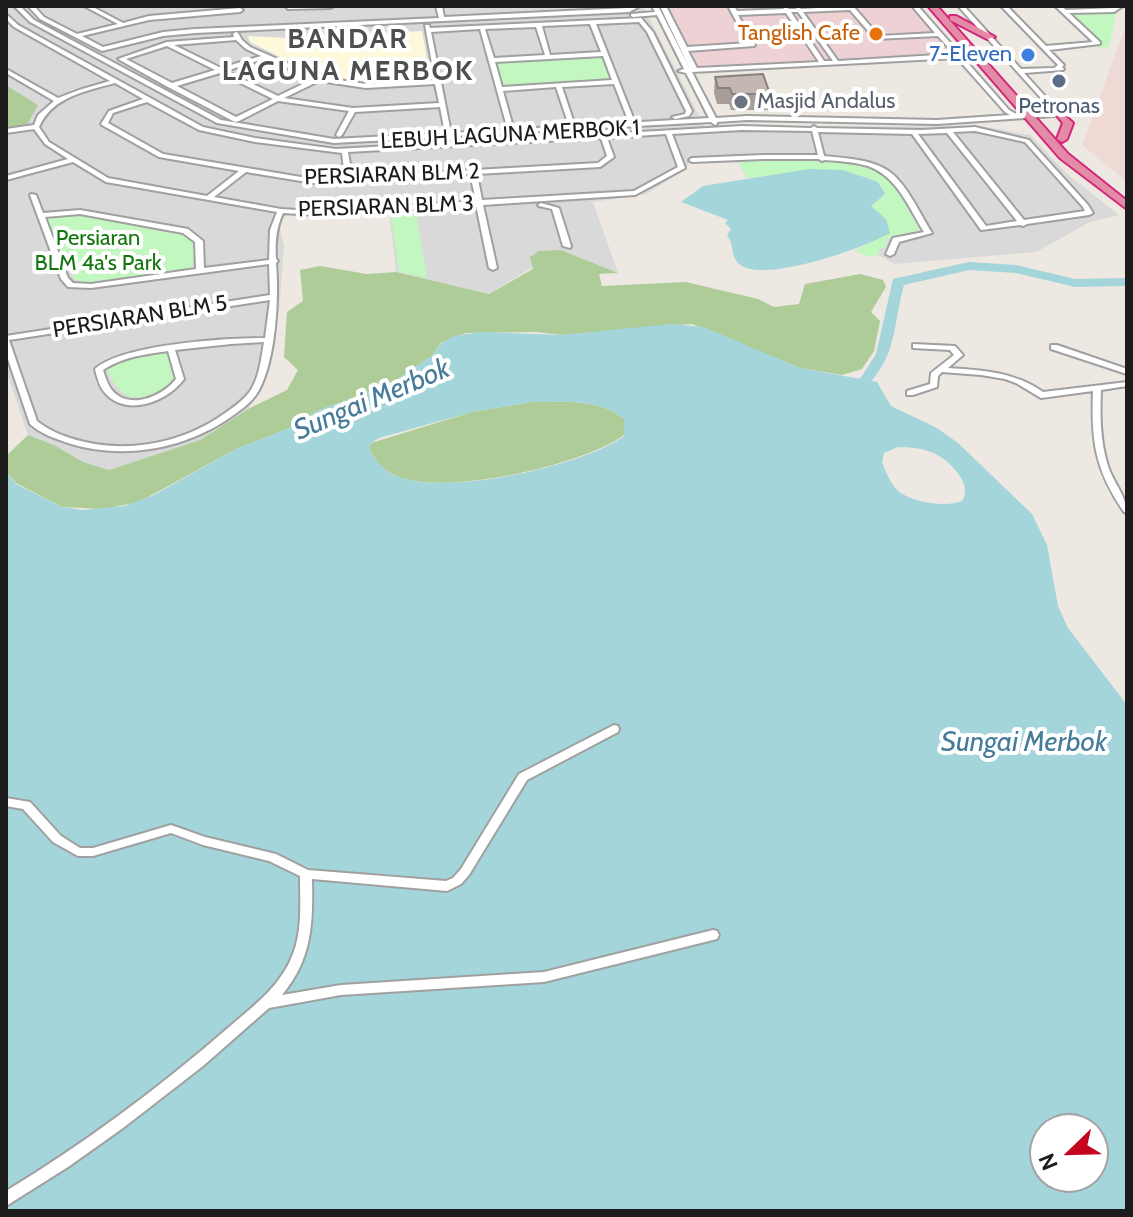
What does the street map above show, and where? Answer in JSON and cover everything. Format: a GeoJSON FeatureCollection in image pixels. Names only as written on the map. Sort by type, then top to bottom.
{"type":"FeatureCollection","features":[{"type":"Feature","properties":{"kind":"highway"},"geometry":{"type":"LineString","coordinates":[[932,6],[1078,168],[1127,206]]}},
{"type":"Feature","properties":{"kind":"highway"},"geometry":{"type":"LineString","coordinates":[[942,6],[1034,118],[1127,197]]}},
{"type":"Feature","properties":{"kind":"highway"},"geometry":{"type":"LineString","coordinates":[[953,18],[990,37]]}},
{"type":"Feature","properties":{"kind":"highway"},"geometry":{"type":"LineString","coordinates":[[938,32],[963,42]]}},
{"type":"Feature","properties":{"kind":"highway"},"geometry":{"type":"LineString","coordinates":[[1062,139],[1068,123],[1063,117]]}},
{"type":"Feature","properties":{"kind":"street","name":"LEBUH LAGUNA MERBOK 1"},"geometry":{"type":"LineString","coordinates":[[10,6],[26,20],[223,127],[335,144],[449,134],[602,131],[754,118],[924,122],[1006,115],[1034,118]]}},
{"type":"Feature","properties":{"kind":"street","name":"LEBUH LAGUNA MERBOK 1"},"geometry":{"type":"LineString","coordinates":[[17,6],[26,20]]}},
{"type":"Feature","properties":{"kind":"street"},"geometry":{"type":"LineString","coordinates":[[31,6],[42,18],[104,49],[163,34],[238,34]]}},
{"type":"Feature","properties":{"kind":"street"},"geometry":{"type":"LineString","coordinates":[[90,7],[107,6]]}},
{"type":"Feature","properties":{"kind":"street"},"geometry":{"type":"LineString","coordinates":[[291,29],[290,7],[331,6]]}},
{"type":"Feature","properties":{"kind":"street"},"geometry":{"type":"LineString","coordinates":[[439,6],[442,19]]}},
{"type":"Feature","properties":{"kind":"street"},"geometry":{"type":"LineString","coordinates":[[97,58],[161,40],[588,9],[633,9],[637,6]]}},
{"type":"Feature","properties":{"kind":"street"},"geometry":{"type":"LineString","coordinates":[[663,6],[686,49],[690,69],[710,122]]}},
{"type":"Feature","properties":{"kind":"street"},"geometry":{"type":"LineString","coordinates":[[686,49],[752,45],[731,6]]}},
{"type":"Feature","properties":{"kind":"street"},"geometry":{"type":"LineString","coordinates":[[915,6],[1006,115]]}},
{"type":"Feature","properties":{"kind":"street"},"geometry":{"type":"LineString","coordinates":[[961,6],[1063,117]]}},
{"type":"Feature","properties":{"kind":"street"},"geometry":{"type":"LineString","coordinates":[[1004,6],[1068,67],[1019,71]]}},
{"type":"Feature","properties":{"kind":"street"},"geometry":{"type":"LineString","coordinates":[[1048,50],[1097,45],[1058,6]]}},
{"type":"Feature","properties":{"kind":"street"},"geometry":{"type":"LineString","coordinates":[[1065,12],[1114,10],[1120,6]]}},
{"type":"Feature","properties":{"kind":"street"},"geometry":{"type":"LineString","coordinates":[[90,7],[120,23]]}},
{"type":"Feature","properties":{"kind":"street"},"geometry":{"type":"LineString","coordinates":[[736,13],[850,7],[877,38],[938,32]]}},
{"type":"Feature","properties":{"kind":"street"},"geometry":{"type":"LineString","coordinates":[[76,36],[120,23],[240,8],[238,34],[245,46],[318,79],[366,86],[438,82]]}},
{"type":"Feature","properties":{"kind":"street"},"geometry":{"type":"LineString","coordinates":[[786,8],[823,64]]}},
{"type":"Feature","properties":{"kind":"street"},"geometry":{"type":"LineString","coordinates":[[799,8],[837,63]]}},
{"type":"Feature","properties":{"kind":"street"},"geometry":{"type":"LineString","coordinates":[[427,27],[654,10],[690,69]]}},
{"type":"Feature","properties":{"kind":"street"},"geometry":{"type":"LineString","coordinates":[[6,16],[9,24],[209,132],[327,151],[345,151],[602,131],[975,129],[1025,139],[1089,211],[1080,216],[989,229],[982,227],[913,131]]}},
{"type":"Feature","properties":{"kind":"street"},"geometry":{"type":"LineString","coordinates":[[9,24],[26,20]]}},
{"type":"Feature","properties":{"kind":"street"},"geometry":{"type":"LineString","coordinates":[[238,34],[167,44],[121,59],[235,120],[339,135],[449,134],[510,127],[683,117],[689,113],[645,23],[638,20],[482,27],[291,29]]}},
{"type":"Feature","properties":{"kind":"street"},"geometry":{"type":"LineString","coordinates":[[592,22],[631,120]]}},
{"type":"Feature","properties":{"kind":"street"},"geometry":{"type":"LineString","coordinates":[[538,24],[548,57]]}},
{"type":"Feature","properties":{"kind":"street"},"geometry":{"type":"LineString","coordinates":[[427,27],[449,134]]}},
{"type":"Feature","properties":{"kind":"street"},"geometry":{"type":"LineString","coordinates":[[482,27],[510,127]]}},
{"type":"Feature","properties":{"kind":"street"},"geometry":{"type":"LineString","coordinates":[[167,44],[278,99],[353,110],[443,105]]}},
{"type":"Feature","properties":{"kind":"street"},"geometry":{"type":"LineString","coordinates":[[492,60],[604,54]]}},
{"type":"Feature","properties":{"kind":"street"},"geometry":{"type":"LineString","coordinates":[[170,86],[267,56]]}},
{"type":"Feature","properties":{"kind":"street"},"geometry":{"type":"LineString","coordinates":[[690,69],[959,56]]}},
{"type":"Feature","properties":{"kind":"street"},"geometry":{"type":"LineString","coordinates":[[6,71],[58,101]]}},
{"type":"Feature","properties":{"kind":"street"},"geometry":{"type":"LineString","coordinates":[[6,131],[36,127],[44,111],[58,101],[130,76]]}},
{"type":"Feature","properties":{"kind":"street"},"geometry":{"type":"LineString","coordinates":[[235,120],[318,79]]}},
{"type":"Feature","properties":{"kind":"street"},"geometry":{"type":"LineString","coordinates":[[500,89],[616,82]]}},
{"type":"Feature","properties":{"kind":"street"},"geometry":{"type":"LineString","coordinates":[[559,86],[571,123]]}},
{"type":"Feature","properties":{"kind":"street"},"geometry":{"type":"LineString","coordinates":[[1034,118],[1054,113],[1042,96]]}},
{"type":"Feature","properties":{"kind":"street","name":"PERSIARAN BLM 2"},"geometry":{"type":"LineString","coordinates":[[146,100],[111,112],[104,124],[155,154],[313,181],[603,164],[611,155],[602,131]]}},
{"type":"Feature","properties":{"kind":"street"},"geometry":{"type":"LineString","coordinates":[[339,135],[353,110]]}},
{"type":"Feature","properties":{"kind":"street"},"geometry":{"type":"LineString","coordinates":[[1034,118],[1063,117]]}},
{"type":"Feature","properties":{"kind":"street","name":"LEBUH LAGUNA MERBOK 1"},"geometry":{"type":"LineString","coordinates":[[710,122],[933,125],[1034,118]]}},
{"type":"Feature","properties":{"kind":"street","name":"PERSIARAN BLM 3"},"geometry":{"type":"LineString","coordinates":[[36,127],[47,143],[110,182],[281,211],[316,213],[481,206],[614,196],[644,190],[682,168],[668,132]]}},
{"type":"Feature","properties":{"kind":"street"},"geometry":{"type":"LineString","coordinates":[[814,128],[822,159]]}},
{"type":"Feature","properties":{"kind":"street"},"geometry":{"type":"LineString","coordinates":[[949,131],[1023,224]]}},
{"type":"Feature","properties":{"kind":"street"},"geometry":{"type":"LineString","coordinates":[[345,151],[349,180]]}},
{"type":"Feature","properties":{"kind":"street"},"geometry":{"type":"LineString","coordinates":[[692,160],[822,159],[870,165],[891,176],[928,233],[896,240],[890,254]]}},
{"type":"Feature","properties":{"kind":"street"},"geometry":{"type":"LineString","coordinates":[[6,178],[72,160]]}},
{"type":"Feature","properties":{"kind":"street"},"geometry":{"type":"LineString","coordinates":[[209,198],[244,170]]}},
{"type":"Feature","properties":{"kind":"street"},"geometry":{"type":"LineString","coordinates":[[473,172],[493,268]]}},
{"type":"Feature","properties":{"kind":"street"},"geometry":{"type":"LineString","coordinates":[[33,195],[66,281],[71,285],[91,286],[274,261]]}},
{"type":"Feature","properties":{"kind":"street"},"geometry":{"type":"LineString","coordinates":[[415,212],[481,206],[551,205],[556,211],[567,246]]}},
{"type":"Feature","properties":{"kind":"street"},"geometry":{"type":"LineString","coordinates":[[6,340],[9,361],[35,426],[84,446],[117,450],[181,441],[221,419],[255,391],[274,297],[272,228],[281,211]]}},
{"type":"Feature","properties":{"kind":"street"},"geometry":{"type":"LineString","coordinates":[[40,215],[80,212],[185,231],[199,241],[200,271]]}},
{"type":"Feature","properties":{"kind":"street","name":"PERSIARAN BLM 5"},"geometry":{"type":"LineString","coordinates":[[6,340],[274,297]]}},
{"type":"Feature","properties":{"kind":"street"},"geometry":{"type":"LineString","coordinates":[[171,349],[180,379],[174,388],[158,397],[138,402],[123,400],[110,393],[100,373],[103,363],[171,349],[222,341],[267,340]]}},
{"type":"Feature","properties":{"kind":"street"},"geometry":{"type":"LineString","coordinates":[[910,393],[934,385],[934,375],[959,355],[958,351],[942,346],[916,346]]}},
{"type":"Feature","properties":{"kind":"street"},"geometry":{"type":"LineString","coordinates":[[1054,347],[1127,372]]}},
{"type":"Feature","properties":{"kind":"street"},"geometry":{"type":"LineString","coordinates":[[942,370],[1010,377],[1029,384],[1041,395],[1127,384]]}},
{"type":"Feature","properties":{"kind":"street"},"geometry":{"type":"LineString","coordinates":[[1097,389],[1097,448],[1104,475],[1127,510]]}},
{"type":"Feature","properties":{"kind":"street"},"geometry":{"type":"LineString","coordinates":[[6,802],[26,805],[57,839],[78,852],[93,852],[171,829],[203,841],[272,857],[306,874],[452,884],[465,872],[523,777],[614,729]]}},
{"type":"Feature","properties":{"kind":"street"},"geometry":{"type":"LineString","coordinates":[[6,1199],[137,1112],[266,1003],[290,976],[301,952],[306,874]]}},
{"type":"Feature","properties":{"kind":"street"},"geometry":{"type":"LineString","coordinates":[[266,1003],[341,990],[544,977],[713,935]]}},
{"type":"Feature","properties":{"kind":"shaded area"},"geometry":{"type":"Polygon","coordinates":[[[6,6],[643,6],[705,127],[981,126],[1030,135],[1066,173],[1119,215],[1090,222],[1036,252],[895,264],[878,255],[880,247],[885,248],[889,238],[915,232],[826,161],[689,163],[686,169],[647,194],[593,202],[618,273],[561,250],[489,294],[396,272],[389,211],[283,217],[279,224],[284,247],[279,312],[263,388],[248,409],[200,440],[109,470],[83,462],[54,445],[28,435],[6,370],[6,127],[27,125],[37,105],[6,85],[6,6]]]}},
{"type":"Feature","properties":{"kind":"shaded area"},"geometry":{"type":"Polygon","coordinates":[[[659,6],[920,6],[966,59],[693,73],[659,6]]]}},
{"type":"Feature","properties":{"kind":"shaded area"},"geometry":{"type":"Polygon","coordinates":[[[1127,23],[1127,182],[1082,145],[1127,23]]]}},
{"type":"Feature","properties":{"kind":"shaded area"},"geometry":{"type":"Polygon","coordinates":[[[422,31],[431,80],[369,83],[320,77],[250,42],[248,36],[287,38],[422,31]]]}},
{"type":"Feature","properties":{"kind":"green space"},"geometry":{"type":"Polygon","coordinates":[[[1117,10],[1109,47],[1097,48],[1101,44],[1069,13],[1117,10]]]}},
{"type":"Feature","properties":{"kind":"green space"},"geometry":{"type":"Polygon","coordinates":[[[601,55],[612,81],[504,88],[496,61],[601,55]]]}},
{"type":"Feature","properties":{"kind":"green space"},"geometry":{"type":"Polygon","coordinates":[[[6,85],[38,105],[27,125],[6,127],[6,85]]]}},
{"type":"Feature","properties":{"kind":"green space"},"geometry":{"type":"Polygon","coordinates":[[[790,159],[869,166],[881,172],[892,184],[920,230],[889,237],[878,255],[867,257],[855,250],[889,233],[886,219],[871,206],[885,194],[878,182],[828,170],[747,178],[737,160],[790,159]]]}},
{"type":"Feature","properties":{"kind":"green space","name":"Persiaran BLM 4a's Park"},"geometry":{"type":"Polygon","coordinates":[[[71,213],[185,234],[195,246],[192,271],[89,285],[74,279],[44,216],[71,213]]]}},
{"type":"Feature","properties":{"kind":"green space"},"geometry":{"type":"Polygon","coordinates":[[[416,214],[427,278],[399,272],[391,216],[416,214]]]}},
{"type":"Feature","properties":{"kind":"green space"},"geometry":{"type":"Polygon","coordinates":[[[561,250],[618,273],[599,274],[602,286],[686,282],[758,299],[774,307],[799,304],[805,284],[860,274],[883,280],[886,287],[871,312],[880,321],[874,351],[862,369],[842,375],[800,368],[692,324],[562,335],[536,332],[466,333],[441,343],[432,356],[387,386],[319,410],[287,429],[236,449],[139,502],[103,509],[62,507],[16,483],[6,471],[6,456],[28,435],[54,445],[83,462],[109,470],[200,440],[248,409],[287,390],[298,370],[284,357],[287,312],[303,301],[300,270],[320,266],[367,274],[396,272],[489,294],[533,269],[530,257],[539,251],[561,250]]]}},
{"type":"Feature","properties":{"kind":"green space"},"geometry":{"type":"Polygon","coordinates":[[[169,352],[175,380],[144,397],[128,395],[120,390],[106,369],[116,362],[169,352]]]}},
{"type":"Feature","properties":{"kind":"green space"},"geometry":{"type":"Polygon","coordinates":[[[531,402],[567,402],[604,407],[624,419],[624,435],[605,446],[546,467],[511,475],[444,483],[415,481],[394,475],[379,464],[369,449],[371,443],[472,412],[531,402]]]}},
{"type":"Feature","properties":{"kind":"water"},"geometry":{"type":"Polygon","coordinates":[[[809,169],[843,170],[878,182],[885,194],[871,206],[886,219],[890,233],[813,262],[768,270],[750,269],[734,257],[727,235],[731,229],[725,223],[728,220],[681,202],[703,186],[809,169]]]}},
{"type":"Feature","properties":{"kind":"water","name":"Sungai Merbok"},"geometry":{"type":"Polygon","coordinates":[[[671,324],[704,327],[800,368],[877,382],[891,406],[937,428],[958,443],[1032,514],[1047,545],[1058,606],[1068,628],[1127,705],[1127,1211],[6,1211],[6,471],[16,484],[62,507],[83,510],[124,506],[152,496],[236,449],[287,429],[319,410],[387,386],[432,356],[441,344],[454,336],[481,332],[562,335],[671,324]],[[531,402],[472,412],[379,438],[371,443],[369,449],[380,464],[394,475],[416,481],[444,483],[477,481],[546,468],[605,447],[624,436],[624,419],[614,412],[592,404],[531,402]],[[898,447],[884,453],[882,462],[898,491],[920,501],[938,504],[962,501],[965,487],[962,480],[938,455],[898,447]]]}},
{"type":"Feature","properties":{"kind":"building"},"geometry":{"type":"Polygon","coordinates":[[[763,74],[770,94],[732,94],[730,88],[718,88],[715,77],[763,74]]]}},
{"type":"Feature","properties":{"kind":"waterway"},"geometry":{"type":"LineString","coordinates":[[853,392],[867,379],[883,354],[898,282],[969,266],[1016,269],[1075,283],[1127,282]]}},
{"type":"Feature","properties":{"kind":"place","name":"Tanglish Cafe"},"geometry":{"type":"Point","coordinates":[876,34]}},
{"type":"Feature","properties":{"kind":"place","name":"7-Eleven"},"geometry":{"type":"Point","coordinates":[1028,55]}},
{"type":"Feature","properties":{"kind":"place","name":"Petronas"},"geometry":{"type":"Point","coordinates":[1059,81]}},
{"type":"Feature","properties":{"kind":"place","name":"Masjid Andalus"},"geometry":{"type":"Point","coordinates":[741,102]}},
{"type":"Feature","properties":{"kind":"district","name":"BANDAR LAGUNA MERBOK"},"geometry":{"type":"Point","coordinates":[348,56]}}]}
